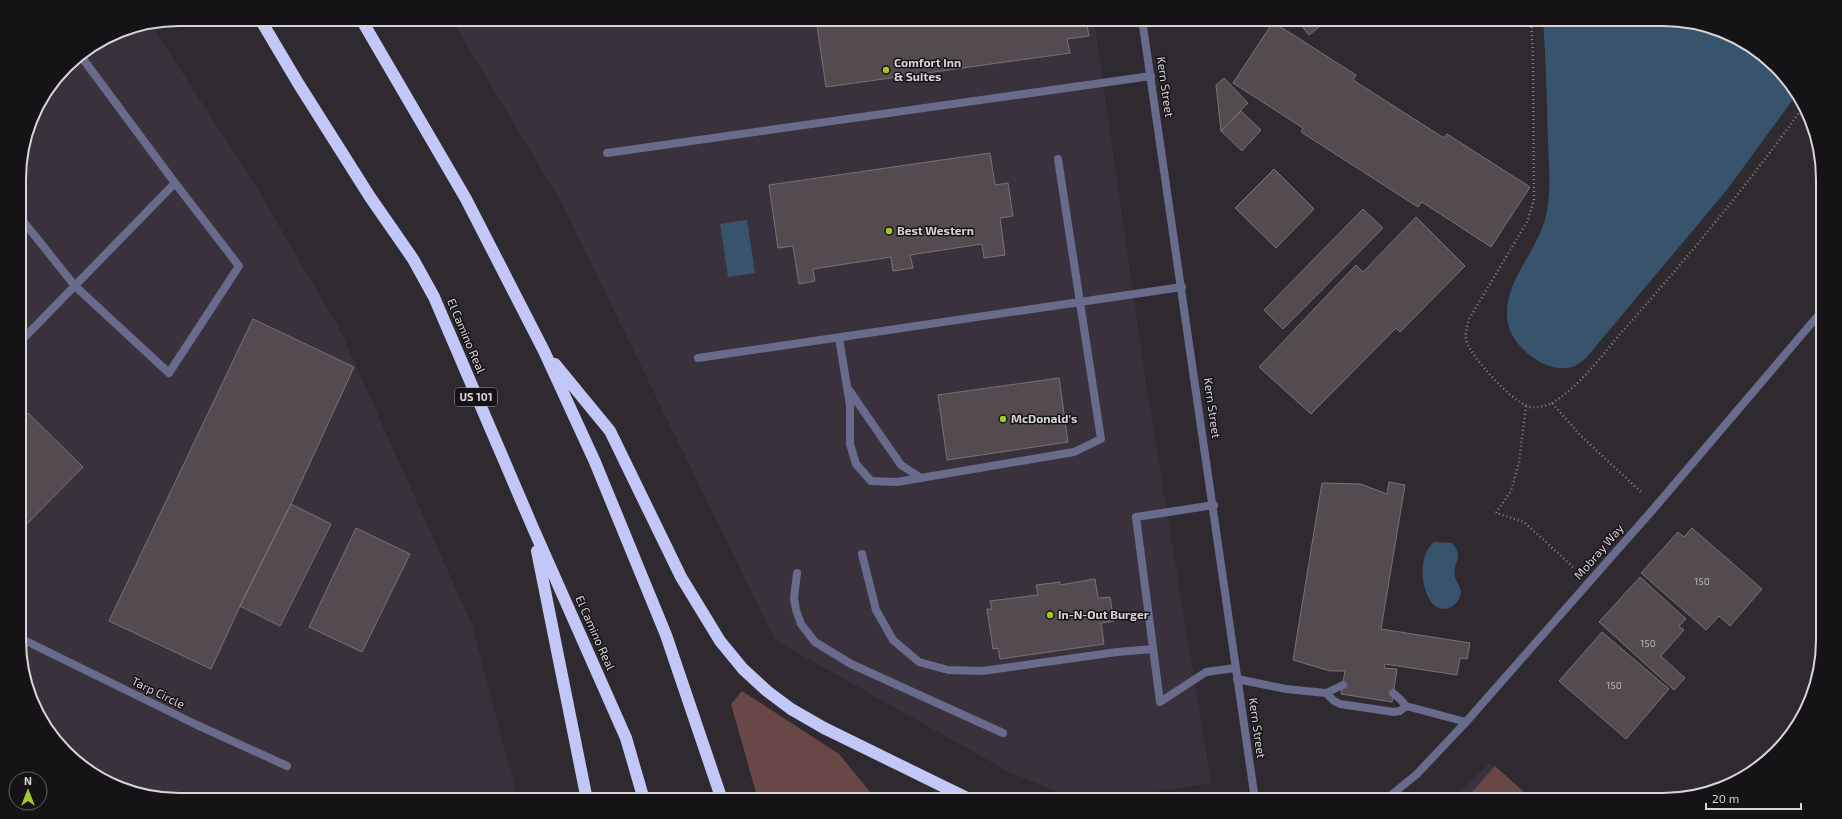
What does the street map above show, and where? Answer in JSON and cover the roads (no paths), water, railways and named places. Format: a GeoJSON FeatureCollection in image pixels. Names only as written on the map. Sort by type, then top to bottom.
{"type":"FeatureCollection","features":[{"type":"Feature","properties":{"kind":"highway","name":"El Camino Real"},"geometry":{"type":"LineString","coordinates":[[264,26],[298,83],[370,197],[413,259],[430,291],[532,528],[626,738],[642,793]]}},
{"type":"Feature","properties":{"kind":"highway"},"geometry":{"type":"LineString","coordinates":[[365,26],[466,199],[544,351],[595,462],[660,621],[720,793]]}},
{"type":"Feature","properties":{"kind":"highway"},"geometry":{"type":"LineString","coordinates":[[544,351],[610,431],[681,577],[720,641],[743,669],[767,691],[791,709],[824,728],[958,793]]}},
{"type":"Feature","properties":{"kind":"highway"},"geometry":{"type":"LineString","coordinates":[[532,528],[586,793]]}},
{"type":"Feature","properties":{"kind":"street","name":"Kern Street"},"geometry":{"type":"LineString","coordinates":[[1143,26],[1214,505],[1235,668],[1238,679],[1255,793]]}},
{"type":"Feature","properties":{"kind":"street"},"geometry":{"type":"LineString","coordinates":[[26,224],[75,286],[170,373],[239,266],[84,60]]}},
{"type":"Feature","properties":{"kind":"street"},"geometry":{"type":"LineString","coordinates":[[607,153],[1151,76]]}},
{"type":"Feature","properties":{"kind":"street"},"geometry":{"type":"LineString","coordinates":[[839,338],[850,405],[850,444],[856,464],[871,481],[897,482],[1074,452],[1101,438],[1058,158]]}},
{"type":"Feature","properties":{"kind":"street"},"geometry":{"type":"LineString","coordinates":[[26,336],[175,183]]}},
{"type":"Feature","properties":{"kind":"street"},"geometry":{"type":"LineString","coordinates":[[698,358],[1182,287]]}},
{"type":"Feature","properties":{"kind":"street","name":"Mobray Way"},"geometry":{"type":"LineString","coordinates":[[1394,793],[1417,774],[1466,722],[1656,506],[1816,318]]}},
{"type":"Feature","properties":{"kind":"street"},"geometry":{"type":"LineString","coordinates":[[847,388],[901,465],[921,478]]}},
{"type":"Feature","properties":{"kind":"street"},"geometry":{"type":"LineString","coordinates":[[1214,505],[1136,517],[1160,702],[1206,672],[1235,668]]}},
{"type":"Feature","properties":{"kind":"street"},"geometry":{"type":"LineString","coordinates":[[862,554],[876,610],[894,640],[919,662],[948,670],[982,671],[1117,652],[1153,649]]}},
{"type":"Feature","properties":{"kind":"street"},"geometry":{"type":"LineString","coordinates":[[797,573],[794,598],[796,610],[801,624],[815,642],[851,664],[1003,733]]}},
{"type":"Feature","properties":{"kind":"street","name":"Tarp Circle"},"geometry":{"type":"LineString","coordinates":[[26,641],[197,725],[287,766]]}},
{"type":"Feature","properties":{"kind":"street"},"geometry":{"type":"LineString","coordinates":[[1238,679],[1286,689],[1326,693],[1343,686]]}},
{"type":"Feature","properties":{"kind":"street"},"geometry":{"type":"LineString","coordinates":[[1326,693],[1334,701],[1340,704],[1394,712],[1400,711],[1406,706]]}},
{"type":"Feature","properties":{"kind":"street"},"geometry":{"type":"LineString","coordinates":[[1393,693],[1406,706],[1466,722]]}},
{"type":"Feature","properties":{"kind":"water"},"geometry":{"type":"Polygon","coordinates":[[[1543,26],[1683,27],[1712,34],[1748,52],[1764,64],[1778,78],[1793,99],[1726,191],[1585,359],[1576,365],[1564,368],[1553,367],[1541,363],[1522,348],[1514,338],[1509,328],[1507,317],[1508,302],[1512,289],[1517,276],[1538,238],[1547,210],[1549,169],[1543,26]]]}},
{"type":"Feature","properties":{"kind":"water"},"geometry":{"type":"Polygon","coordinates":[[[747,220],[755,273],[728,277],[720,224],[747,220]]]}},
{"type":"Feature","properties":{"kind":"water"},"geometry":{"type":"Polygon","coordinates":[[[1434,542],[1452,543],[1458,553],[1455,572],[1461,591],[1455,604],[1445,609],[1437,607],[1430,600],[1425,589],[1423,563],[1427,551],[1434,542]]]}},
{"type":"Feature","properties":{"kind":"place","name":"Comfort Inn & Suites"},"geometry":{"type":"Point","coordinates":[886,70]}},
{"type":"Feature","properties":{"kind":"place","name":"Best Western"},"geometry":{"type":"Point","coordinates":[889,231]}},
{"type":"Feature","properties":{"kind":"place","name":"McDonald's"},"geometry":{"type":"Point","coordinates":[1003,419]}},
{"type":"Feature","properties":{"kind":"place","name":"In-N-Out Burger"},"geometry":{"type":"Point","coordinates":[1050,615]}}]}
